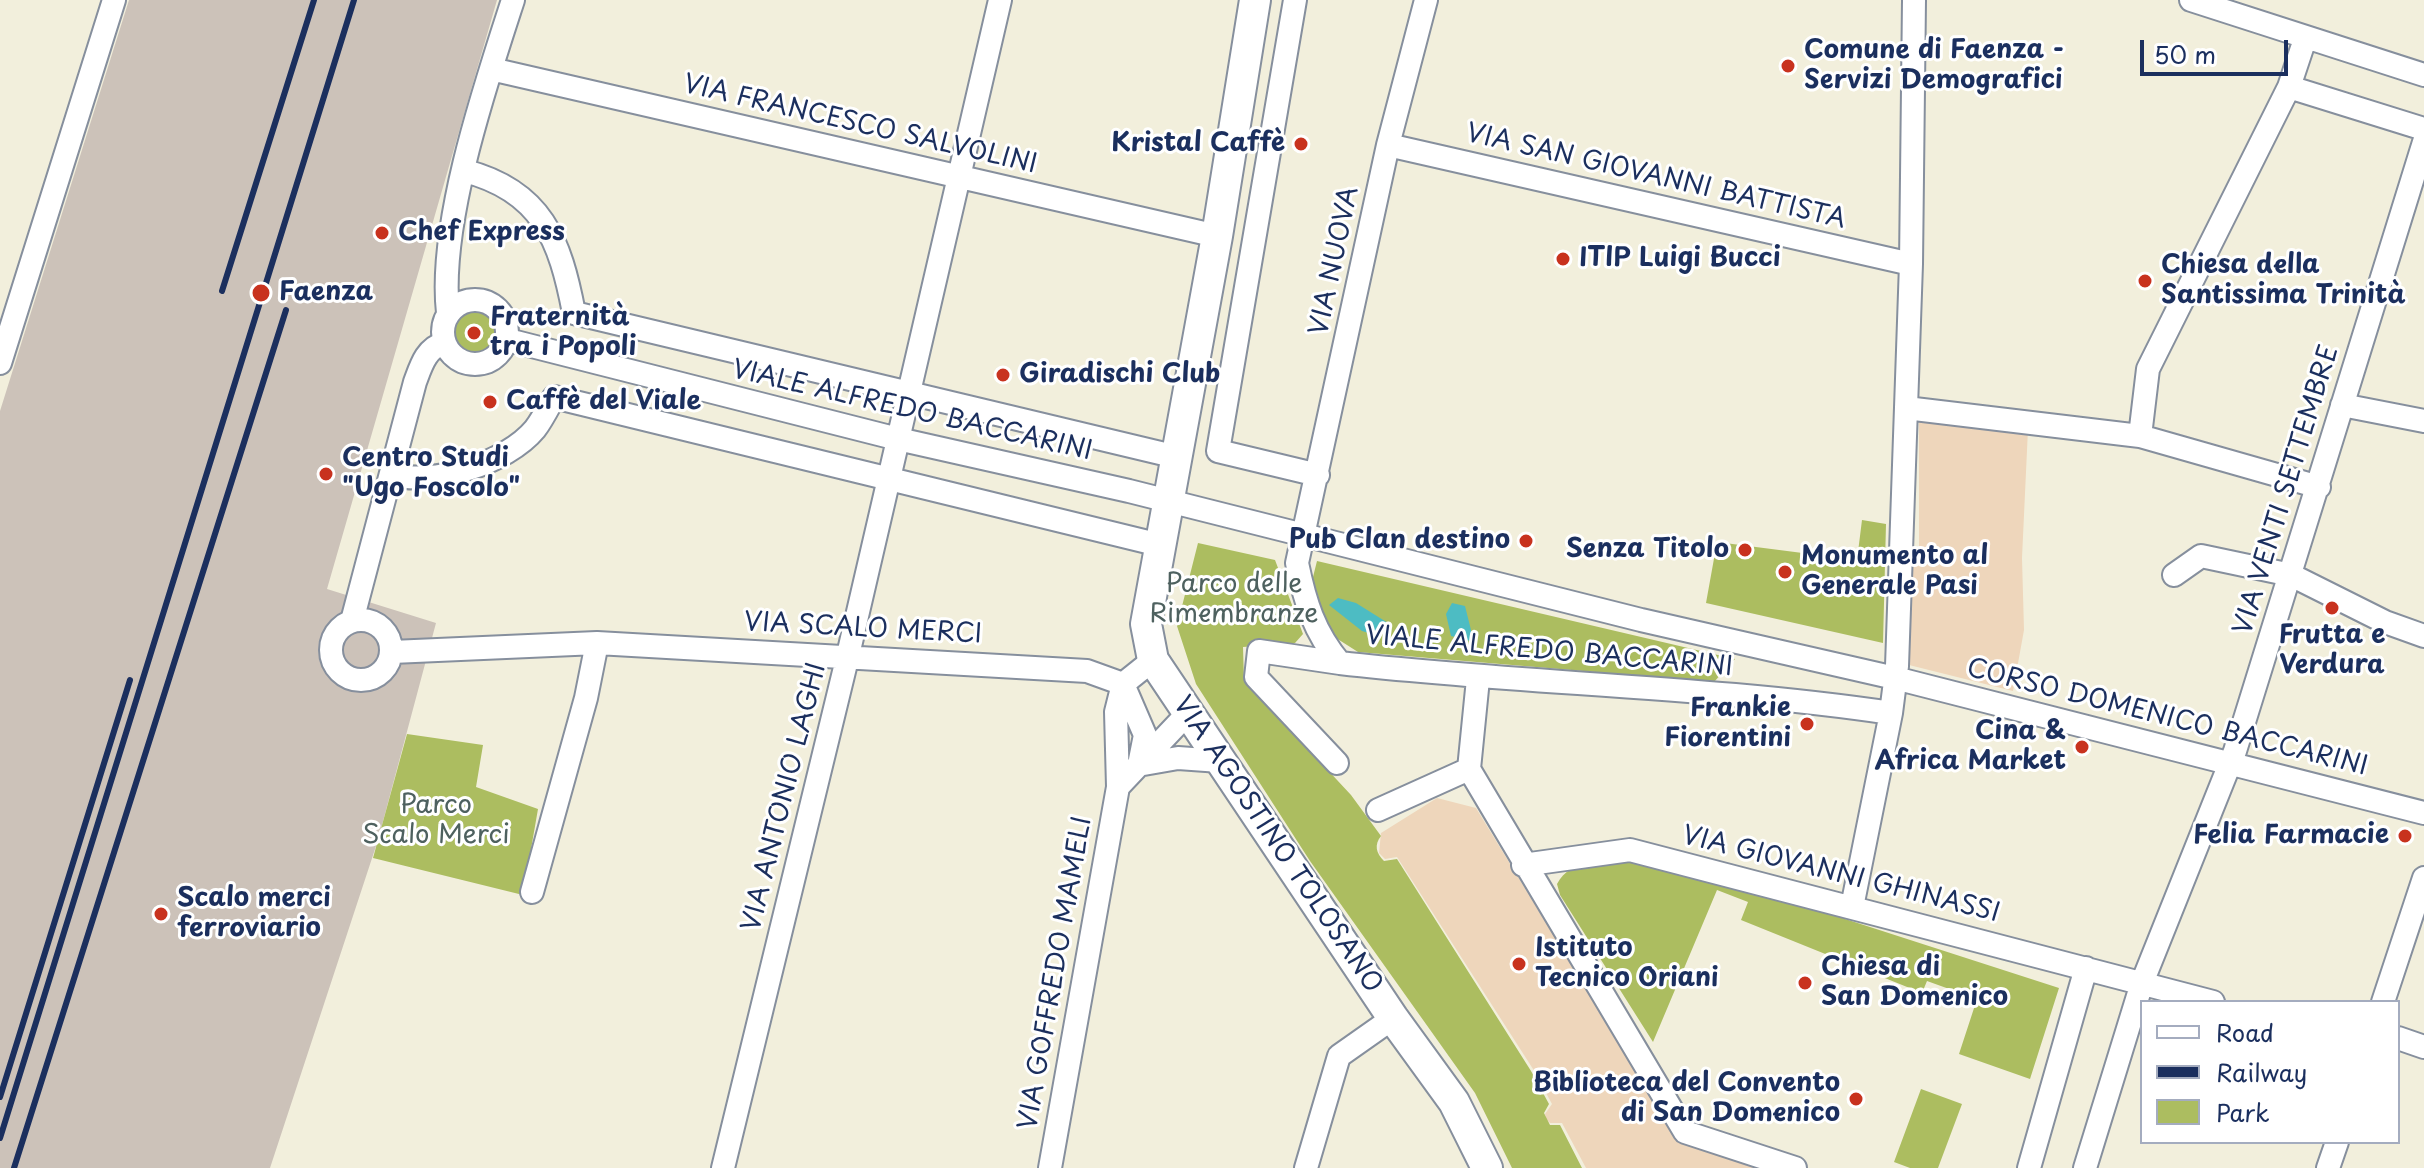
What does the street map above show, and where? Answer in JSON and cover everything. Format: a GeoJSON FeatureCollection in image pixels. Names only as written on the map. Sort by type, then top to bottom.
{"type":"FeatureCollection","features":[{"type":"Feature","properties":{"kind":"main road","name":"VIA AGOSTINO TOLOSANO"},"geometry":{"type":"LineString","coordinates":[[1255,0],[1217,236],[1146,624],[1153,660],[1393,1018],[1454,1102],[1487,1168]]}},
{"type":"Feature","properties":{"kind":"street"},"geometry":{"type":"LineString","coordinates":[[0,363],[114,0]]}},
{"type":"Feature","properties":{"kind":"street"},"geometry":{"type":"LineString","coordinates":[[448,313],[465,302],[484,301],[504,315],[506,340],[492,360],[474,364],[456,358],[444,343],[442,326],[448,313],[445,263],[491,69],[513,0]]}},
{"type":"Feature","properties":{"kind":"street","name":"VIA ANTONIO LAGHI"},"geometry":{"type":"LineString","coordinates":[[723,1168],[848,655],[1000,0]]}},
{"type":"Feature","properties":{"kind":"street"},"geometry":{"type":"LineString","coordinates":[[1295,0],[1218,451],[1318,475]]}},
{"type":"Feature","properties":{"kind":"street","name":"VIA NUOVA"},"geometry":{"type":"LineString","coordinates":[[1305,535],[1388,145],[1426,0]]}},
{"type":"Feature","properties":{"kind":"street"},"geometry":{"type":"LineString","coordinates":[[1852,907],[1891,713],[1895,678],[1911,264],[1914,0]]}},
{"type":"Feature","properties":{"kind":"street"},"geometry":{"type":"LineString","coordinates":[[2191,0],[2424,75]]}},
{"type":"Feature","properties":{"kind":"street"},"geometry":{"type":"LineString","coordinates":[[2140,436],[2148,369],[2289,87],[2305,39]]}},
{"type":"Feature","properties":{"kind":"street","name":"VIA FRANCESCO SALVOLINI"},"geometry":{"type":"LineString","coordinates":[[491,69],[1217,236]]}},
{"type":"Feature","properties":{"kind":"street"},"geometry":{"type":"LineString","coordinates":[[2289,87],[2424,129]]}},
{"type":"Feature","properties":{"kind":"street"},"geometry":{"type":"LineString","coordinates":[[1236,113],[1274,121]]}},
{"type":"Feature","properties":{"kind":"street","name":"VIA VENTI SETTEMBRE"},"geometry":{"type":"LineString","coordinates":[[2085,1168],[2142,983],[2231,763],[2424,142]]}},
{"type":"Feature","properties":{"kind":"street","name":"VIA SAN GIOVANNI BATTISTA"},"geometry":{"type":"LineString","coordinates":[[1388,145],[1911,264]]}},
{"type":"Feature","properties":{"kind":"street","name":"VIALE ALFREDO BACCARINI"},"geometry":{"type":"LineString","coordinates":[[465,171],[496,180],[529,202],[556,245],[567,275],[574,313],[1177,457]]}},
{"type":"Feature","properties":{"kind":"street","name":"VIALE ALFREDO BACCARINI"},"geometry":{"type":"LineString","coordinates":[[506,340],[1641,620],[1895,678]]}},
{"type":"Feature","properties":{"kind":"street"},"geometry":{"type":"LineString","coordinates":[[352,621],[423,360],[434,346],[444,343]]}},
{"type":"Feature","properties":{"kind":"street"},"geometry":{"type":"LineString","coordinates":[[391,474],[404,478],[453,474],[495,458],[534,431],[554,397],[1160,545]]}},
{"type":"Feature","properties":{"kind":"street"},"geometry":{"type":"LineString","coordinates":[[2342,405],[2424,421]]}},
{"type":"Feature","properties":{"kind":"street"},"geometry":{"type":"LineString","coordinates":[[1906,408],[2140,436],[2319,487]]}},
{"type":"Feature","properties":{"kind":"street","name":"VIALE ALFREDO BACCARINI"},"geometry":{"type":"LineString","coordinates":[[1305,535],[1297,563],[1306,606],[1320,638],[1340,663],[1478,679],[1773,698],[1891,713]]}},
{"type":"Feature","properties":{"kind":"street"},"geometry":{"type":"LineString","coordinates":[[2174,575],[2201,556],[2291,575],[2385,622],[2424,636]]}},
{"type":"Feature","properties":{"kind":"street"},"geometry":{"type":"LineString","coordinates":[[362,619],[380,626],[391,642],[392,652],[384,670],[366,680],[346,676],[333,661],[332,641],[343,625],[362,619]]}},
{"type":"Feature","properties":{"kind":"street"},"geometry":{"type":"LineString","coordinates":[[532,892],[586,698],[597,643]]}},
{"type":"Feature","properties":{"kind":"street","name":"VIA SCALO MERCI"},"geometry":{"type":"LineString","coordinates":[[392,652],[597,643],[1087,671],[1123,684]]}},
{"type":"Feature","properties":{"kind":"street"},"geometry":{"type":"LineString","coordinates":[[1337,763],[1256,677],[1259,651],[1340,663]]}},
{"type":"Feature","properties":{"kind":"street"},"geometry":{"type":"LineString","coordinates":[[1153,660],[1123,684],[1145,735],[1138,765],[1178,758],[1220,761]]}},
{"type":"Feature","properties":{"kind":"street","name":"CORSO DOMENICO BACCARINI"},"geometry":{"type":"LineString","coordinates":[[1895,678],[2424,813]]}},
{"type":"Feature","properties":{"kind":"street"},"geometry":{"type":"LineString","coordinates":[[1478,679],[1469,769],[1523,865],[1685,1132],[1795,1168]]}},
{"type":"Feature","properties":{"kind":"street","name":"VIA GOFFREDO MAMELI"},"geometry":{"type":"LineString","coordinates":[[1050,1168],[1118,787],[1114,731],[1123,684]]}},
{"type":"Feature","properties":{"kind":"street","name":"VIA GOFFREDO MAMELI"},"geometry":{"type":"LineString","coordinates":[[1118,787],[1188,713]]}},
{"type":"Feature","properties":{"kind":"street"},"geometry":{"type":"LineString","coordinates":[[1378,810],[1469,769]]}},
{"type":"Feature","properties":{"kind":"street","name":"VIA GIOVANNI GHINASSI"},"geometry":{"type":"LineString","coordinates":[[1523,865],[1630,850],[2206,1000]]}},
{"type":"Feature","properties":{"kind":"street"},"geometry":{"type":"LineString","coordinates":[[2384,1000],[2424,878]]}},
{"type":"Feature","properties":{"kind":"street"},"geometry":{"type":"LineString","coordinates":[[2029,1168],[2086,968]]}},
{"type":"Feature","properties":{"kind":"street"},"geometry":{"type":"LineString","coordinates":[[1306,1168],[1339,1056],[1393,1018]]}},
{"type":"Feature","properties":{"kind":"street"},"geometry":{"type":"LineString","coordinates":[[2400,1039],[2424,1047]]}},
{"type":"Feature","properties":{"kind":"street"},"geometry":{"type":"LineString","coordinates":[[2328,1168],[2336,1144]]}},
{"type":"Feature","properties":{"kind":"shaded area"},"geometry":{"type":"Polygon","coordinates":[[[129,0],[497,0],[327,589],[436,623],[378,840],[270,1168],[0,1168],[0,411],[129,0]]]}},
{"type":"Feature","properties":{"kind":"shaded area"},"geometry":{"type":"Polygon","coordinates":[[[1919,416],[2028,429],[2022,558],[2024,630],[2013,691],[1909,665],[1913,557],[1919,553],[1919,416]]]}},
{"type":"Feature","properties":{"kind":"shaded area","name":"Istituto Tecnico Oriani"},"geometry":{"type":"Polygon","coordinates":[[[1437,798],[1476,808],[1676,1136],[1763,1168],[1586,1168],[1562,1123],[1550,1123],[1546,1119],[1545,1114],[1552,1104],[1533,1069],[1397,857],[1385,859],[1379,853],[1381,833],[1437,798]]]}},
{"type":"Feature","properties":{"kind":"green space"},"geometry":{"type":"Polygon","coordinates":[[[475,308],[492,315],[499,332],[492,349],[475,356],[458,349],[451,332],[458,315],[475,308]]]}},
{"type":"Feature","properties":{"kind":"green space"},"geometry":{"type":"Polygon","coordinates":[[[1862,520],[1886,524],[1883,643],[1706,603],[1717,542],[1857,560],[1862,520]]]}},
{"type":"Feature","properties":{"kind":"green space","name":"Parco delle Rimembranze"},"geometry":{"type":"Polygon","coordinates":[[[1198,543],[1275,560],[1303,634],[1295,643],[1243,647],[1244,680],[1351,795],[1381,836],[1377,846],[1381,858],[1384,861],[1397,859],[1531,1071],[1549,1104],[1544,1113],[1550,1125],[1560,1125],[1582,1168],[1512,1168],[1475,1093],[1310,861],[1196,684],[1177,626],[1198,543]]]}},
{"type":"Feature","properties":{"kind":"green space"},"geometry":{"type":"Polygon","coordinates":[[[1317,561],[1735,659],[1714,682],[1358,652],[1325,631],[1310,589],[1317,561]]]}},
{"type":"Feature","properties":{"kind":"green space","name":"Parco Scalo Merci"},"geometry":{"type":"Polygon","coordinates":[[[407,734],[483,745],[476,787],[538,809],[523,895],[373,858],[407,734]]]}},
{"type":"Feature","properties":{"kind":"green space"},"geometry":{"type":"Polygon","coordinates":[[[1629,859],[1715,877],[2059,988],[2030,1079],[1959,1054],[1977,999],[1927,981],[1922,993],[1741,920],[1748,902],[1717,890],[1653,1042],[1560,895],[1557,884],[1579,865],[1629,859]]]}},
{"type":"Feature","properties":{"kind":"green space"},"geometry":{"type":"Polygon","coordinates":[[[1921,1089],[1962,1104],[1938,1168],[1910,1168],[1894,1162],[1921,1089]]]}},
{"type":"Feature","properties":{"kind":"water"},"geometry":{"type":"Polygon","coordinates":[[[1338,598],[1356,603],[1388,623],[1375,635],[1362,631],[1329,605],[1338,598]]]}},
{"type":"Feature","properties":{"kind":"water"},"geometry":{"type":"Polygon","coordinates":[[[1452,603],[1465,606],[1474,642],[1451,636],[1446,614],[1452,603]]]}},
{"type":"Feature","properties":{"kind":"railway"},"geometry":{"type":"LineString","coordinates":[[222,291],[314,0]]}},
{"type":"Feature","properties":{"kind":"railway"},"geometry":{"type":"LineString","coordinates":[[0,1138],[354,0]]}},
{"type":"Feature","properties":{"kind":"railway"},"geometry":{"type":"LineString","coordinates":[[14,1168],[286,310]]}},
{"type":"Feature","properties":{"kind":"railway"},"geometry":{"type":"LineString","coordinates":[[0,1097],[130,680]]}},
{"type":"Feature","properties":{"kind":"place","name":"Comune di Faenza - Servizi Demografici"},"geometry":{"type":"Point","coordinates":[1788,66]}},
{"type":"Feature","properties":{"kind":"place","name":"Kristal Caffè"},"geometry":{"type":"Point","coordinates":[1301,144]}},
{"type":"Feature","properties":{"kind":"place","name":"Chef Express"},"geometry":{"type":"Point","coordinates":[382,233]}},
{"type":"Feature","properties":{"kind":"place","name":"ITIP Luigi Bucci"},"geometry":{"type":"Point","coordinates":[1563,259]}},
{"type":"Feature","properties":{"kind":"place","name":"Chiesa della Santissima Trinità"},"geometry":{"type":"Point","coordinates":[2145,281]}},
{"type":"Feature","properties":{"kind":"place","name":"Faenza"},"geometry":{"type":"Point","coordinates":[261,293]}},
{"type":"Feature","properties":{"kind":"place","name":"Fraternità tra i Popoli"},"geometry":{"type":"Point","coordinates":[474,333]}},
{"type":"Feature","properties":{"kind":"place","name":"Giradischi Club"},"geometry":{"type":"Point","coordinates":[1003,375]}},
{"type":"Feature","properties":{"kind":"place","name":"Caffè del Viale"},"geometry":{"type":"Point","coordinates":[490,402]}},
{"type":"Feature","properties":{"kind":"place","name":"Centro Studi \"Ugo Foscolo\""},"geometry":{"type":"Point","coordinates":[326,474]}},
{"type":"Feature","properties":{"kind":"place","name":"Pub Clan destino"},"geometry":{"type":"Point","coordinates":[1526,541]}},
{"type":"Feature","properties":{"kind":"place","name":"Senza Titolo"},"geometry":{"type":"Point","coordinates":[1745,550]}},
{"type":"Feature","properties":{"kind":"place","name":"Monumento al Generale Pasi"},"geometry":{"type":"Point","coordinates":[1785,572]}},
{"type":"Feature","properties":{"kind":"place","name":"Frutta e Verdura"},"geometry":{"type":"Point","coordinates":[2332,608]}},
{"type":"Feature","properties":{"kind":"place","name":"Frankie Fiorentini"},"geometry":{"type":"Point","coordinates":[1807,724]}},
{"type":"Feature","properties":{"kind":"place","name":"Cina & Africa Market"},"geometry":{"type":"Point","coordinates":[2082,747]}},
{"type":"Feature","properties":{"kind":"place","name":"Felia Farmacie"},"geometry":{"type":"Point","coordinates":[2405,836]}},
{"type":"Feature","properties":{"kind":"place","name":"Scalo merci ferroviario"},"geometry":{"type":"Point","coordinates":[161,914]}},
{"type":"Feature","properties":{"kind":"place","name":"Istituto Tecnico Oriani"},"geometry":{"type":"Point","coordinates":[1519,964]}},
{"type":"Feature","properties":{"kind":"place","name":"Chiesa di San Domenico"},"geometry":{"type":"Point","coordinates":[1805,983]}},
{"type":"Feature","properties":{"kind":"place","name":"Biblioteca del Convento di San Domenico"},"geometry":{"type":"Point","coordinates":[1856,1099]}}]}
